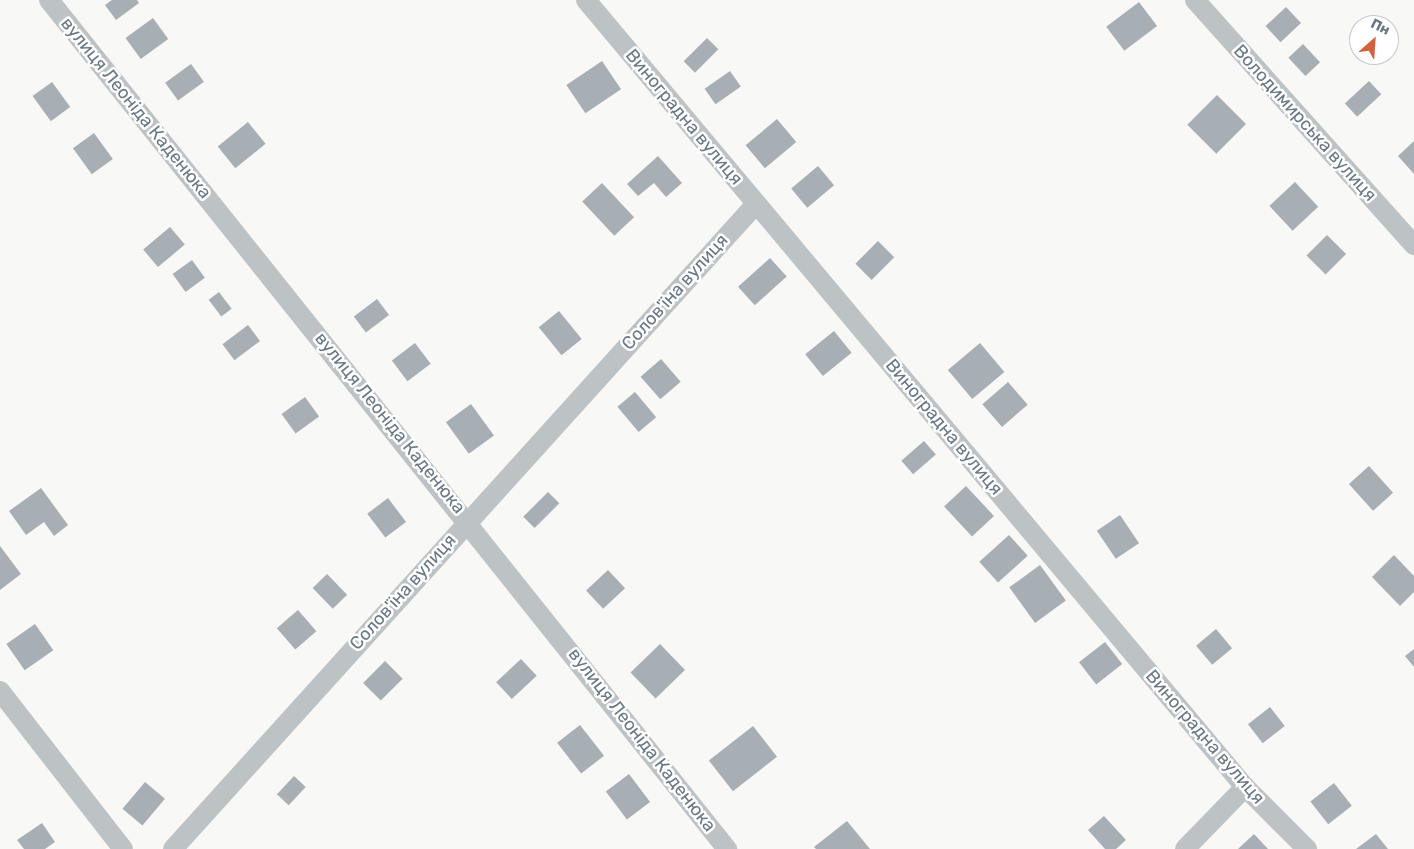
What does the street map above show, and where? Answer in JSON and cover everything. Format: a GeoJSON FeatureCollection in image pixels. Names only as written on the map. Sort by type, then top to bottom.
{"type":"FeatureCollection","features":[{"type":"Feature","properties":{"kind":"street","name":"вулиця Леоніда Каденюка"},"geometry":{"type":"LineString","coordinates":[[50,0],[468,519],[727,849]]}},
{"type":"Feature","properties":{"kind":"street","name":"Виноградна вулиця"},"geometry":{"type":"LineString","coordinates":[[586,0],[1245,787],[1307,849]]}},
{"type":"Feature","properties":{"kind":"street","name":"Володимирська вулиця"},"geometry":{"type":"LineString","coordinates":[[1195,0],[1414,245]]}},
{"type":"Feature","properties":{"kind":"street","name":"Солов'їна вулиця"},"geometry":{"type":"LineString","coordinates":[[172,849],[468,519],[756,204]]}},
{"type":"Feature","properties":{"kind":"street"},"geometry":{"type":"LineString","coordinates":[[0,691],[123,849]]}},
{"type":"Feature","properties":{"kind":"street"},"geometry":{"type":"LineString","coordinates":[[1185,849],[1245,787]]}},
{"type":"Feature","properties":{"kind":"building"},"geometry":{"type":"Polygon","coordinates":[[[112,0],[137,0],[139,3],[116,20],[105,5],[112,0]]]}},
{"type":"Feature","properties":{"kind":"building"},"geometry":{"type":"Polygon","coordinates":[[[1139,2],[1157,26],[1124,51],[1106,27],[1139,2]]]}},
{"type":"Feature","properties":{"kind":"building"},"geometry":{"type":"Polygon","coordinates":[[[1286,7],[1301,23],[1281,42],[1266,26],[1286,7]]]}},
{"type":"Feature","properties":{"kind":"building"},"geometry":{"type":"Polygon","coordinates":[[[153,18],[168,39],[141,59],[125,38],[153,18]]]}},
{"type":"Feature","properties":{"kind":"building"},"geometry":{"type":"Polygon","coordinates":[[[707,38],[718,49],[695,73],[684,61],[707,38]]]}},
{"type":"Feature","properties":{"kind":"building"},"geometry":{"type":"Polygon","coordinates":[[[1303,44],[1320,62],[1305,76],[1288,58],[1303,44]]]}},
{"type":"Feature","properties":{"kind":"building"},"geometry":{"type":"Polygon","coordinates":[[[602,61],[621,89],[585,113],[566,85],[602,61]]]}},
{"type":"Feature","properties":{"kind":"building"},"geometry":{"type":"Polygon","coordinates":[[[191,64],[204,82],[178,101],[165,83],[191,64]]]}},
{"type":"Feature","properties":{"kind":"building"},"geometry":{"type":"Polygon","coordinates":[[[730,71],[741,87],[716,104],[705,89],[730,71]]]}},
{"type":"Feature","properties":{"kind":"building"},"geometry":{"type":"Polygon","coordinates":[[[1369,81],[1381,94],[1357,117],[1345,104],[1369,81]]]}},
{"type":"Feature","properties":{"kind":"building"},"geometry":{"type":"Polygon","coordinates":[[[52,82],[70,107],[51,121],[33,96],[52,82]]]}},
{"type":"Feature","properties":{"kind":"building"},"geometry":{"type":"Polygon","coordinates":[[[1217,95],[1246,124],[1216,154],[1187,125],[1217,95]]]}},
{"type":"Feature","properties":{"kind":"building"},"geometry":{"type":"Polygon","coordinates":[[[777,119],[796,142],[765,168],[746,145],[777,119]]]}},
{"type":"Feature","properties":{"kind":"building"},"geometry":{"type":"Polygon","coordinates":[[[248,122],[266,144],[235,168],[218,147],[248,122]]]}},
{"type":"Feature","properties":{"kind":"building"},"geometry":{"type":"Polygon","coordinates":[[[94,133],[113,159],[92,174],[73,148],[94,133]]]}},
{"type":"Feature","properties":{"kind":"building"},"geometry":{"type":"Polygon","coordinates":[[[1414,141],[1414,174],[1398,156],[1414,141]]]}},
{"type":"Feature","properties":{"kind":"building"},"geometry":{"type":"Polygon","coordinates":[[[658,156],[682,183],[666,197],[654,183],[638,196],[627,184],[658,156]]]}},
{"type":"Feature","properties":{"kind":"building"},"geometry":{"type":"Polygon","coordinates":[[[818,166],[834,185],[807,208],[791,188],[818,166]]]}},
{"type":"Feature","properties":{"kind":"building"},"geometry":{"type":"Polygon","coordinates":[[[1295,182],[1318,207],[1293,231],[1269,206],[1295,182]]]}},
{"type":"Feature","properties":{"kind":"building"},"geometry":{"type":"Polygon","coordinates":[[[602,183],[634,217],[614,236],[582,201],[602,183]]]}},
{"type":"Feature","properties":{"kind":"building"},"geometry":{"type":"Polygon","coordinates":[[[170,227],[185,245],[158,267],[143,249],[170,227]]]}},
{"type":"Feature","properties":{"kind":"building"},"geometry":{"type":"Polygon","coordinates":[[[1327,235],[1346,254],[1326,275],[1306,256],[1327,235]]]}},
{"type":"Feature","properties":{"kind":"building"},"geometry":{"type":"Polygon","coordinates":[[[878,241],[894,257],[872,280],[855,264],[878,241]]]}},
{"type":"Feature","properties":{"kind":"building"},"geometry":{"type":"Polygon","coordinates":[[[770,258],[787,277],[755,305],[738,287],[770,258]]]}},
{"type":"Feature","properties":{"kind":"building"},"geometry":{"type":"Polygon","coordinates":[[[192,260],[205,278],[186,292],[173,274],[192,260]]]}},
{"type":"Feature","properties":{"kind":"building"},"geometry":{"type":"Polygon","coordinates":[[[219,292],[232,309],[221,317],[209,300],[219,292]]]}},
{"type":"Feature","properties":{"kind":"building"},"geometry":{"type":"Polygon","coordinates":[[[377,299],[389,315],[366,332],[354,316],[377,299]]]}},
{"type":"Feature","properties":{"kind":"building"},"geometry":{"type":"Polygon","coordinates":[[[559,311],[582,339],[561,355],[539,327],[559,311]]]}},
{"type":"Feature","properties":{"kind":"building"},"geometry":{"type":"Polygon","coordinates":[[[248,325],[260,341],[234,360],[222,344],[248,325]]]}},
{"type":"Feature","properties":{"kind":"building"},"geometry":{"type":"Polygon","coordinates":[[[834,331],[852,353],[823,376],[805,354],[834,331]]]}},
{"type":"Feature","properties":{"kind":"building"},"geometry":{"type":"Polygon","coordinates":[[[415,343],[431,364],[407,381],[392,360],[415,343]]]}},
{"type":"Feature","properties":{"kind":"building"},"geometry":{"type":"Polygon","coordinates":[[[980,343],[1004,372],[972,399],[948,370],[980,343]]]}},
{"type":"Feature","properties":{"kind":"building"},"geometry":{"type":"Polygon","coordinates":[[[661,359],[681,382],[660,399],[641,377],[661,359]]]}},
{"type":"Feature","properties":{"kind":"building"},"geometry":{"type":"Polygon","coordinates":[[[1008,382],[1028,405],[1002,427],[982,404],[1008,382]]]}},
{"type":"Feature","properties":{"kind":"building"},"geometry":{"type":"Polygon","coordinates":[[[635,392],[656,417],[639,432],[617,407],[635,392]]]}},
{"type":"Feature","properties":{"kind":"building"},"geometry":{"type":"Polygon","coordinates":[[[305,397],[319,416],[296,433],[282,414],[305,397]]]}},
{"type":"Feature","properties":{"kind":"building"},"geometry":{"type":"Polygon","coordinates":[[[471,404],[494,436],[469,454],[446,422],[471,404]]]}},
{"type":"Feature","properties":{"kind":"building"},"geometry":{"type":"Polygon","coordinates":[[[924,441],[936,455],[913,474],[901,461],[924,441]]]}},
{"type":"Feature","properties":{"kind":"building"},"geometry":{"type":"Polygon","coordinates":[[[1369,466],[1393,493],[1373,511],[1349,484],[1369,466]]]}},
{"type":"Feature","properties":{"kind":"building"},"geometry":{"type":"Polygon","coordinates":[[[966,486],[994,516],[972,536],[944,506],[966,486]]]}},
{"type":"Feature","properties":{"kind":"building"},"geometry":{"type":"Polygon","coordinates":[[[41,488],[68,525],[54,536],[44,522],[26,535],[9,511],[41,488]]]}},
{"type":"Feature","properties":{"kind":"building"},"geometry":{"type":"Polygon","coordinates":[[[548,492],[559,503],[535,528],[523,517],[548,492]]]}},
{"type":"Feature","properties":{"kind":"building"},"geometry":{"type":"Polygon","coordinates":[[[388,498],[406,522],[385,538],[367,514],[388,498]]]}},
{"type":"Feature","properties":{"kind":"building"},"geometry":{"type":"Polygon","coordinates":[[[1120,515],[1139,543],[1116,559],[1097,531],[1120,515]]]}},
{"type":"Feature","properties":{"kind":"building"},"geometry":{"type":"Polygon","coordinates":[[[1009,535],[1028,556],[998,583],[979,562],[1009,535]]]}},
{"type":"Feature","properties":{"kind":"building"},"geometry":{"type":"Polygon","coordinates":[[[0,546],[21,574],[0,590],[0,546]]]}},
{"type":"Feature","properties":{"kind":"building"},"geometry":{"type":"Polygon","coordinates":[[[1394,555],[1414,576],[1414,592],[1400,606],[1372,577],[1394,555]]]}},
{"type":"Feature","properties":{"kind":"building"},"geometry":{"type":"Polygon","coordinates":[[[1040,565],[1066,601],[1035,623],[1009,587],[1040,565]]]}},
{"type":"Feature","properties":{"kind":"building"},"geometry":{"type":"Polygon","coordinates":[[[608,570],[625,588],[603,609],[586,590],[608,570]]]}},
{"type":"Feature","properties":{"kind":"building"},"geometry":{"type":"Polygon","coordinates":[[[327,574],[347,595],[333,609],[313,588],[327,574]]]}},
{"type":"Feature","properties":{"kind":"building"},"geometry":{"type":"Polygon","coordinates":[[[298,610],[316,631],[295,650],[277,628],[298,610]]]}},
{"type":"Feature","properties":{"kind":"building"},"geometry":{"type":"Polygon","coordinates":[[[35,624],[53,650],[25,670],[6,644],[35,624]]]}},
{"type":"Feature","properties":{"kind":"building"},"geometry":{"type":"Polygon","coordinates":[[[1216,629],[1232,648],[1212,665],[1196,646],[1216,629]]]}},
{"type":"Feature","properties":{"kind":"building"},"geometry":{"type":"Polygon","coordinates":[[[1105,642],[1122,664],[1096,684],[1079,662],[1105,642]]]}},
{"type":"Feature","properties":{"kind":"building"},"geometry":{"type":"Polygon","coordinates":[[[660,644],[685,670],[656,698],[631,672],[660,644]]]}},
{"type":"Feature","properties":{"kind":"building"},"geometry":{"type":"Polygon","coordinates":[[[1414,649],[1414,667],[1405,656],[1414,649]]]}},
{"type":"Feature","properties":{"kind":"building"},"geometry":{"type":"Polygon","coordinates":[[[521,659],[537,676],[512,699],[496,682],[521,659]]]}},
{"type":"Feature","properties":{"kind":"building"},"geometry":{"type":"Polygon","coordinates":[[[385,661],[403,679],[381,701],[363,683],[385,661]]]}},
{"type":"Feature","properties":{"kind":"building"},"geometry":{"type":"Polygon","coordinates":[[[1270,707],[1285,726],[1263,743],[1248,724],[1270,707]]]}},
{"type":"Feature","properties":{"kind":"building"},"geometry":{"type":"Polygon","coordinates":[[[580,725],[604,756],[581,774],[557,743],[580,725]]]}},
{"type":"Feature","properties":{"kind":"building"},"geometry":{"type":"Polygon","coordinates":[[[753,726],[777,757],[733,791],[709,760],[753,726]]]}},
{"type":"Feature","properties":{"kind":"building"},"geometry":{"type":"Polygon","coordinates":[[[629,774],[650,802],[627,819],[606,791],[629,774]]]}},
{"type":"Feature","properties":{"kind":"building"},"geometry":{"type":"Polygon","coordinates":[[[294,776],[306,787],[289,805],[277,794],[294,776]]]}},
{"type":"Feature","properties":{"kind":"building"},"geometry":{"type":"Polygon","coordinates":[[[145,782],[165,799],[142,826],[123,809],[145,782]]]}},
{"type":"Feature","properties":{"kind":"building"},"geometry":{"type":"Polygon","coordinates":[[[1334,783],[1352,806],[1328,824],[1310,801],[1334,783]]]}},
{"type":"Feature","properties":{"kind":"building"},"geometry":{"type":"Polygon","coordinates":[[[1104,816],[1126,840],[1116,849],[1105,849],[1088,830],[1104,816]]]}},
{"type":"Feature","properties":{"kind":"building"},"geometry":{"type":"Polygon","coordinates":[[[847,821],[870,849],[816,849],[814,847],[847,821]]]}},
{"type":"Feature","properties":{"kind":"building"},"geometry":{"type":"Polygon","coordinates":[[[42,823],[55,842],[45,849],[24,849],[17,840],[42,823]]]}},
{"type":"Feature","properties":{"kind":"building"},"geometry":{"type":"Polygon","coordinates":[[[1254,834],[1268,849],[1238,849],[1254,834]]]}},
{"type":"Feature","properties":{"kind":"building"},"geometry":{"type":"Polygon","coordinates":[[[1376,834],[1388,849],[1356,849],[1376,834]]]}}]}
